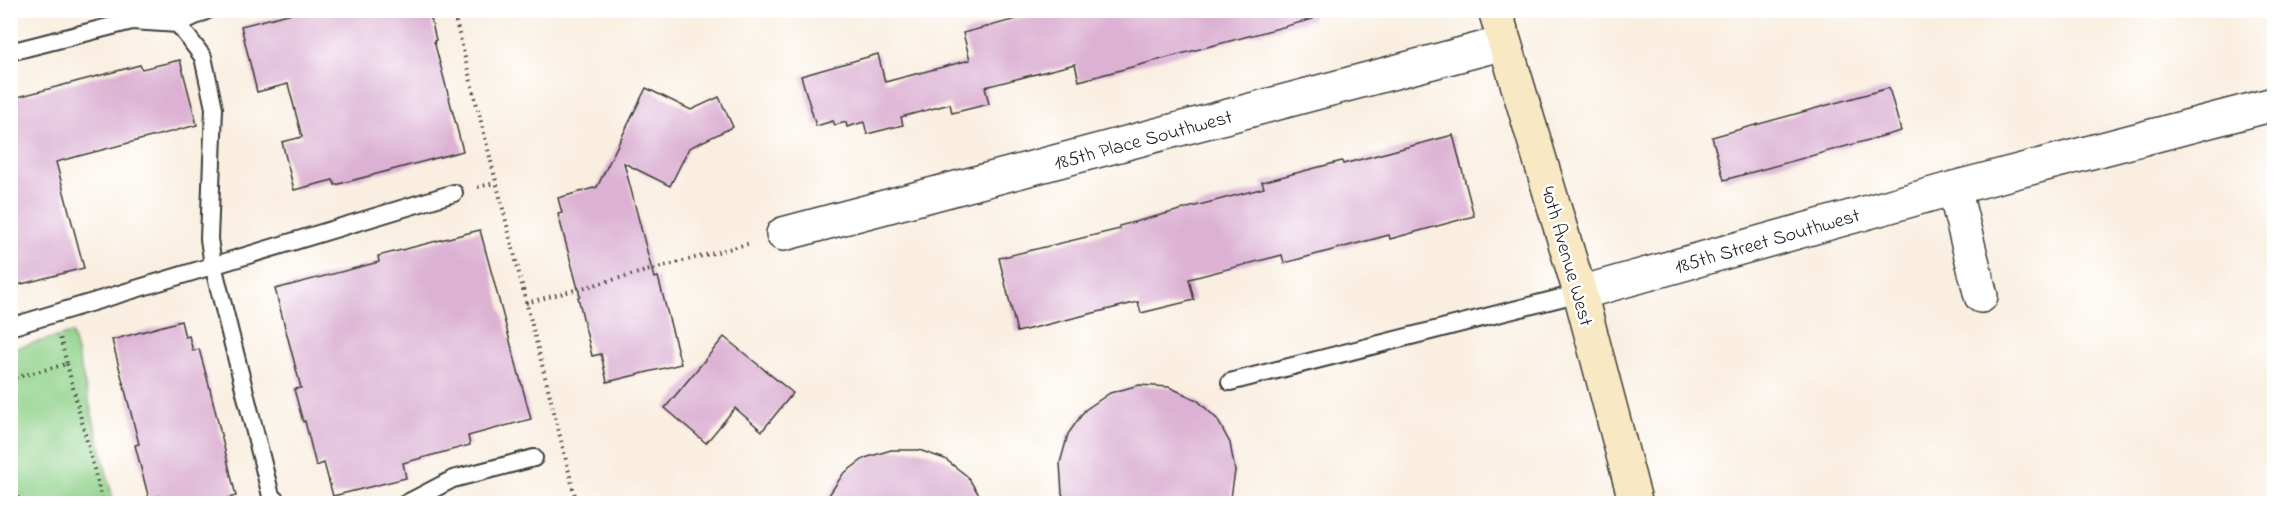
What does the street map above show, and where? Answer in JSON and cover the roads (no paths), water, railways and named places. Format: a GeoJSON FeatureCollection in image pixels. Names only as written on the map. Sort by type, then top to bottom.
{"type":"FeatureCollection","features":[{"type":"Feature","properties":{"kind":"street","name":"40th Avenue West"},"geometry":{"type":"LineString","coordinates":[[1495,10],[1580,293],[1636,504]]}},
{"type":"Feature","properties":{"kind":"street","name":"185th Place Southwest"},"geometry":{"type":"LineString","coordinates":[[783,234],[1504,43]]}},
{"type":"Feature","properties":{"kind":"street","name":"185th Street Southwest"},"geometry":{"type":"LineString","coordinates":[[1580,293],[1954,188],[2274,104]]}},
{"type":"Feature","properties":{"kind":"street"},"geometry":{"type":"LineString","coordinates":[[1954,188],[1981,296]]}},
{"type":"Feature","properties":{"kind":"lane"},"geometry":{"type":"LineString","coordinates":[[10,52],[132,21],[178,24],[208,10]]}},
{"type":"Feature","properties":{"kind":"lane"},"geometry":{"type":"LineString","coordinates":[[178,24],[203,57],[214,108],[209,239],[213,266],[271,496],[280,504]]}},
{"type":"Feature","properties":{"kind":"lane"},"geometry":{"type":"LineString","coordinates":[[10,327],[454,193]]}},
{"type":"Feature","properties":{"kind":"lane"},"geometry":{"type":"LineString","coordinates":[[1230,382],[1580,293]]}},
{"type":"Feature","properties":{"kind":"lane"},"geometry":{"type":"LineString","coordinates":[[405,504],[453,479],[534,458]]}}]}
